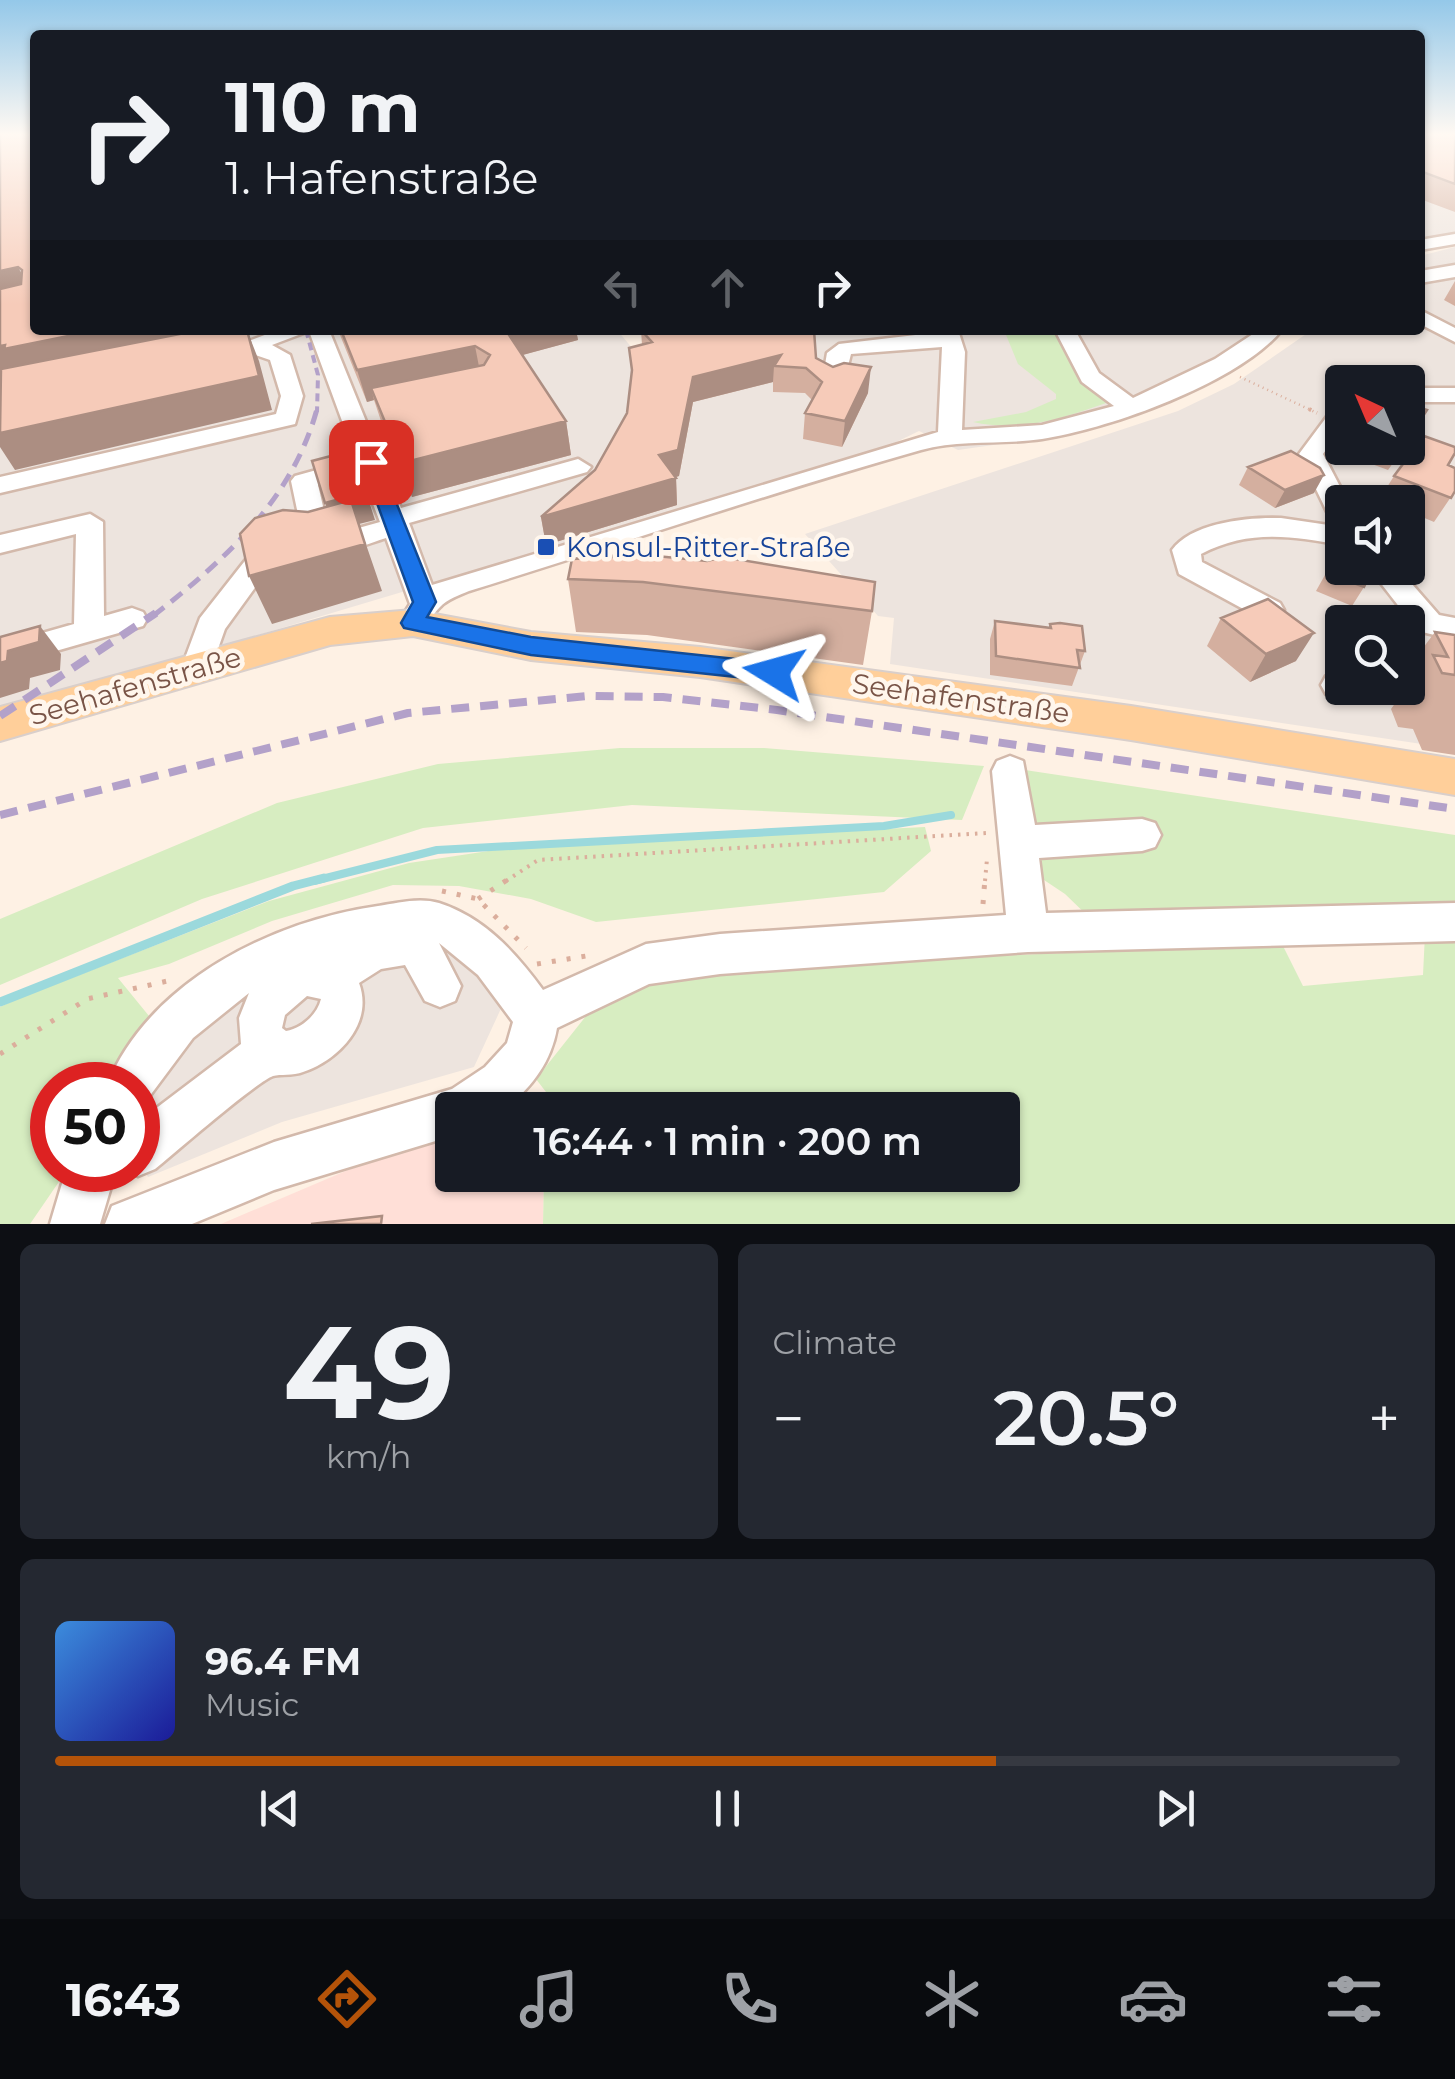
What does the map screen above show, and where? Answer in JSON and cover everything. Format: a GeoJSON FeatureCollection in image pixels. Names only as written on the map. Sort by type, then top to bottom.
{"type":"FeatureCollection","features":[{"type":"Feature","properties":{"kind":"main road","name":"Seehafenstraße"},"geometry":{"type":"LineString","coordinates":[[0,724],[330,632],[418,612],[531,646],[700,662],[1112,720],[1455,777]]}},
{"type":"Feature","properties":{"kind":"street"},"geometry":{"type":"LineString","coordinates":[[1425,244],[1455,239]]}},
{"type":"Feature","properties":{"kind":"street"},"geometry":{"type":"LineString","coordinates":[[1425,276],[1455,270]]}},
{"type":"Feature","properties":{"kind":"street"},"geometry":{"type":"LineString","coordinates":[[1425,319],[1455,336]]}},
{"type":"Feature","properties":{"kind":"street"},"geometry":{"type":"LineString","coordinates":[[322,335],[362,414],[371,462],[395,522],[418,612],[458,584],[950,436],[1055,430],[1129,406],[1216,366],[1264,335]]}},
{"type":"Feature","properties":{"kind":"street"},"geometry":{"type":"LineString","coordinates":[[833,382],[838,354],[846,348],[950,335],[950,436]]}},
{"type":"Feature","properties":{"kind":"street"},"geometry":{"type":"LineString","coordinates":[[1067,335],[1090,377],[1129,406]]}},
{"type":"Feature","properties":{"kind":"street"},"geometry":{"type":"LineString","coordinates":[[224,351],[270,336]]}},
{"type":"Feature","properties":{"kind":"street"},"geometry":{"type":"LineString","coordinates":[[0,484],[287,420],[292,396],[279,355],[264,353],[270,336]]}},
{"type":"Feature","properties":{"kind":"street"},"geometry":{"type":"LineString","coordinates":[[1425,395],[1455,395]]}},
{"type":"Feature","properties":{"kind":"street"},"geometry":{"type":"LineString","coordinates":[[1325,436],[1311,454],[1325,487]]}},
{"type":"Feature","properties":{"kind":"street"},"geometry":{"type":"LineString","coordinates":[[371,462],[306,479],[314,537],[326,546],[578,468]]}},
{"type":"Feature","properties":{"kind":"street"},"geometry":{"type":"LineString","coordinates":[[197,669],[211,626],[285,527],[308,510]]}},
{"type":"Feature","properties":{"kind":"street"},"geometry":{"type":"LineString","coordinates":[[0,544],[90,522],[89,631]]}},
{"type":"Feature","properties":{"kind":"street"},"geometry":{"type":"LineString","coordinates":[[1269,610],[1188,567],[1186,550],[1220,530],[1277,524],[1325,533]]}},
{"type":"Feature","properties":{"kind":"street"},"geometry":{"type":"LineString","coordinates":[[1395,585],[1430,630]]}},
{"type":"Feature","properties":{"kind":"street"},"geometry":{"type":"LineString","coordinates":[[0,656],[132,618]]}},
{"type":"Feature","properties":{"kind":"street"},"geometry":{"type":"LineString","coordinates":[[1010,771],[998,831],[1028,933]]}},
{"type":"Feature","properties":{"kind":"street"},"geometry":{"type":"LineString","coordinates":[[998,831],[1142,834]]}},
{"type":"Feature","properties":{"kind":"street"},"geometry":{"type":"LineString","coordinates":[[143,1062],[148,1052],[210,993],[292,947],[368,924],[433,920],[470,936],[535,1016],[537,1030],[522,1060],[490,1092]]}},
{"type":"Feature","properties":{"kind":"street"},"geometry":{"type":"LineString","coordinates":[[535,1016],[646,964],[720,954],[1028,933],[1455,922]]}},
{"type":"Feature","properties":{"kind":"street"},"geometry":{"type":"LineString","coordinates":[[160,1135],[270,1050],[258,1029],[267,1002],[291,980],[305,975],[331,979],[354,960],[385,945],[414,946],[432,966],[440,986]]}},
{"type":"Feature","properties":{"kind":"street"},"geometry":{"type":"LineString","coordinates":[[130,1224],[274,1166],[435,1118]]}},
{"type":"Feature","properties":{"kind":"path"},"geometry":{"type":"LineString","coordinates":[[1216,366],[1325,411]]}},
{"type":"Feature","properties":{"kind":"path"},"geometry":{"type":"LineString","coordinates":[[478,899],[538,860],[998,831],[982,909]]}},
{"type":"Feature","properties":{"kind":"path"},"geometry":{"type":"LineString","coordinates":[[428,888],[478,899],[514,932],[539,966],[598,954]]}},
{"type":"Feature","properties":{"kind":"path"},"geometry":{"type":"LineString","coordinates":[[0,1054],[86,999],[182,977]]}},
{"type":"Feature","properties":{"kind":"shaded area"},"geometry":{"type":"Polygon","coordinates":[[[0,190],[10,190],[30,302],[30,335],[621,335],[633,349],[694,335],[1268,335],[1056,436],[958,450],[919,431],[884,448],[0,712],[0,190]]]}},
{"type":"Feature","properties":{"kind":"shaded area"},"geometry":{"type":"Polygon","coordinates":[[[1425,190],[1455,190],[1455,241],[1425,249],[1425,190]]]}},
{"type":"Feature","properties":{"kind":"shaded area"},"geometry":{"type":"Polygon","coordinates":[[[1455,247],[1455,749],[890,664],[894,618],[878,616],[805,534],[1178,411],[1234,384],[1305,335],[1425,335],[1425,255],[1455,247]]]}},
{"type":"Feature","properties":{"kind":"shaded area"},"geometry":{"type":"Polygon","coordinates":[[[435,926],[504,1002],[474,1067],[282,1122],[160,1172],[158,1062],[225,990],[435,926]]]}},
{"type":"Feature","properties":{"kind":"shaded area"},"geometry":{"type":"Polygon","coordinates":[[[435,1142],[435,1192],[544,1192],[543,1224],[221,1224],[348,1170],[435,1142]]]}},
{"type":"Feature","properties":{"kind":"green space"},"geometry":{"type":"Polygon","coordinates":[[[1006,335],[1065,335],[1109,402],[1025,425],[973,422],[1026,412],[1056,399],[1056,394],[1018,364],[1006,335]]]}},
{"type":"Feature","properties":{"kind":"green space"},"geometry":{"type":"Polygon","coordinates":[[[620,748],[764,748],[984,766],[962,820],[632,805],[423,828],[202,899],[0,985],[0,919],[277,803],[438,764],[620,748]]]}},
{"type":"Feature","properties":{"kind":"green space"},"geometry":{"type":"Polygon","coordinates":[[[1025,770],[1455,835],[1455,907],[1095,923],[1065,894],[1032,872],[1025,770]]]}},
{"type":"Feature","properties":{"kind":"green space"},"geometry":{"type":"Polygon","coordinates":[[[925,827],[931,851],[884,892],[596,922],[531,899],[459,886],[393,885],[272,921],[169,964],[118,978],[149,1016],[129,1062],[30,1062],[30,1192],[52,1192],[30,1224],[0,1224],[0,1007],[269,901],[409,863],[521,846],[925,827]]]}},
{"type":"Feature","properties":{"kind":"green space"},"geometry":{"type":"Polygon","coordinates":[[[1425,934],[1455,935],[1455,1224],[543,1224],[544,1192],[1020,1192],[1020,1092],[546,1092],[536,1079],[586,1016],[625,985],[702,968],[1282,944],[1303,986],[1423,975],[1425,934]]]}},
{"type":"Feature","properties":{"kind":"building"},"geometry":{"type":"Polygon","coordinates":[[[0,190],[30,190],[30,335],[73,335],[4,349],[5,345],[0,346],[0,289],[21,284],[22,270],[18,267],[0,271],[0,190]]]}},
{"type":"Feature","properties":{"kind":"building"},"geometry":{"type":"Polygon","coordinates":[[[174,335],[248,335],[259,376],[0,433],[1,369],[174,335]]]}},
{"type":"Feature","properties":{"kind":"building"},"geometry":{"type":"Polygon","coordinates":[[[343,335],[509,335],[566,421],[402,463],[371,388],[484,365],[490,355],[475,346],[357,370],[343,335]]]}},
{"type":"Feature","properties":{"kind":"building"},"geometry":{"type":"Polygon","coordinates":[[[646,335],[814,335],[816,358],[833,367],[844,363],[871,367],[845,421],[805,413],[822,382],[806,368],[774,366],[781,355],[693,377],[678,450],[659,455],[676,478],[541,517],[595,470],[627,413],[632,370],[629,348],[652,342],[646,335]]]}},
{"type":"Feature","properties":{"kind":"building"},"geometry":{"type":"Polygon","coordinates":[[[1425,436],[1455,447],[1448,465],[1455,468],[1455,491],[1451,498],[1394,476],[1402,465],[1425,465],[1425,436]]]}},
{"type":"Feature","properties":{"kind":"building"},"geometry":{"type":"Polygon","coordinates":[[[350,451],[366,492],[325,503],[312,461],[350,451]]]}},
{"type":"Feature","properties":{"kind":"building"},"geometry":{"type":"Polygon","coordinates":[[[1291,451],[1320,468],[1324,475],[1285,490],[1248,467],[1291,451]]]}},
{"type":"Feature","properties":{"kind":"building"},"geometry":{"type":"Polygon","coordinates":[[[351,500],[365,544],[249,576],[240,534],[255,518],[283,510],[308,512],[351,500]]]}},
{"type":"Feature","properties":{"kind":"building"},"geometry":{"type":"Polygon","coordinates":[[[615,552],[707,561],[723,557],[875,582],[872,611],[643,582],[568,579],[572,559],[613,557],[615,552]]]}},
{"type":"Feature","properties":{"kind":"building"},"geometry":{"type":"Polygon","coordinates":[[[1268,599],[1314,633],[1266,654],[1221,618],[1268,599]]]}},
{"type":"Feature","properties":{"kind":"building"},"geometry":{"type":"Polygon","coordinates":[[[995,621],[1051,628],[1050,624],[1060,623],[1082,626],[1085,651],[1077,650],[1080,668],[996,656],[995,621]]]}},
{"type":"Feature","properties":{"kind":"building"},"geometry":{"type":"Polygon","coordinates":[[[40,626],[39,642],[8,651],[7,661],[0,663],[0,637],[40,626]]]}},
{"type":"Feature","properties":{"kind":"building"},"geometry":{"type":"Polygon","coordinates":[[[1435,632],[1455,635],[1455,675],[1442,673],[1433,655],[1448,657],[1435,632]]]}},
{"type":"Feature","properties":{"kind":"building"},"geometry":{"type":"Polygon","coordinates":[[[382,1216],[381,1224],[311,1224],[382,1216]]]}},
{"type":"Feature","properties":{"kind":"waterway"},"geometry":{"type":"LineString","coordinates":[[314,881],[437,850],[884,826],[951,815]]}},
{"type":"Feature","properties":{"kind":"waterway"},"geometry":{"type":"LineString","coordinates":[[0,1002],[293,886],[324,878]]}},
{"type":"Feature","properties":{"kind":"railway"},"geometry":{"type":"LineString","coordinates":[[307,335],[318,375],[317,412]]}},
{"type":"Feature","properties":{"kind":"railway"},"geometry":{"type":"LineString","coordinates":[[153,616],[206,572],[253,525],[291,472],[317,409]]}},
{"type":"Feature","properties":{"kind":"railway"},"geometry":{"type":"LineString","coordinates":[[0,716],[156,613]]}},
{"type":"Feature","properties":{"kind":"railway"},"geometry":{"type":"LineString","coordinates":[[0,815],[408,713],[587,696],[663,697],[777,710],[1455,809]]}},
{"type":"Feature","properties":{"kind":"place","name":"Konsul-Ritter-Straße"},"geometry":{"type":"Point","coordinates":[546,547]}},
{"type":"Feature","properties":{"kind":"route"},"geometry":{"type":"LineString","coordinates":[[371,462],[424,602],[412,623],[531,646],[774,672]]}}]}
